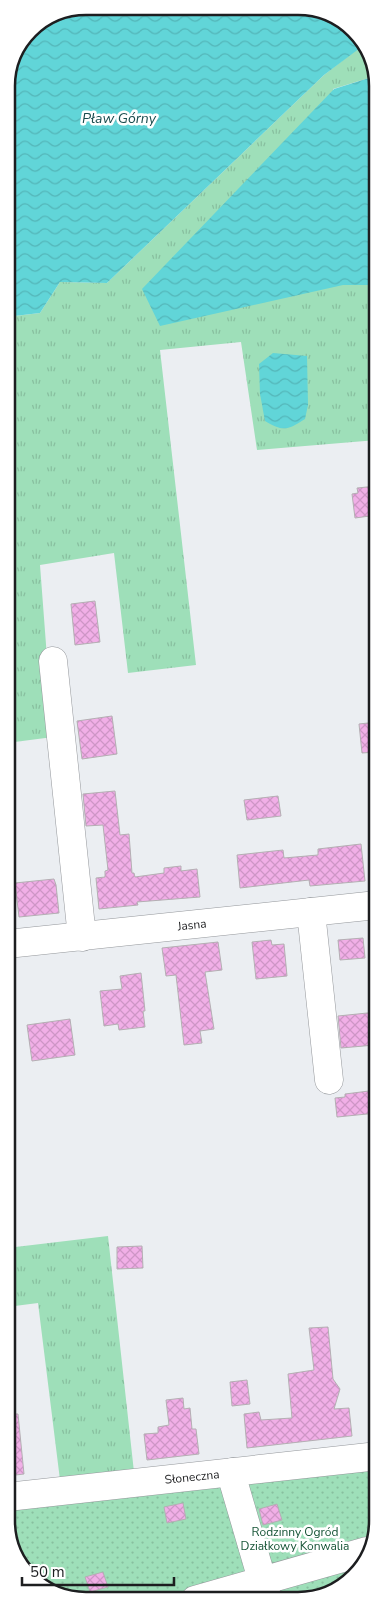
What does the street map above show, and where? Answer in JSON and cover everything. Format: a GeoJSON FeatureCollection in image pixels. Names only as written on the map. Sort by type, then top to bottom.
{"type":"FeatureCollection","features":[{"type":"Feature","properties":{"kind":"street"},"geometry":{"type":"LineString","coordinates":[[53,661],[82,937]]}},
{"type":"Feature","properties":{"kind":"street","name":"Jasna"},"geometry":{"type":"LineString","coordinates":[[15,943],[369,906]]}},
{"type":"Feature","properties":{"kind":"street"},"geometry":{"type":"LineString","coordinates":[[311,912],[329,1080]]}},
{"type":"Feature","properties":{"kind":"street","name":"Słoneczna"},"geometry":{"type":"LineString","coordinates":[[15,1496],[369,1457]]}},
{"type":"Feature","properties":{"kind":"street"},"geometry":{"type":"LineString","coordinates":[[233,1472],[234,1484],[265,1590]]}},
{"type":"Feature","properties":{"kind":"street"},"geometry":{"type":"LineString","coordinates":[[251,1592],[265,1590],[361,1553]]}},
{"type":"Feature","properties":{"kind":"green space"},"geometry":{"type":"Polygon","coordinates":[[[358,48],[365,63],[368,78],[333,89],[343,285],[369,285],[369,441],[257,450],[241,342],[160,350],[196,665],[128,673],[114,553],[40,565],[53,737],[15,742],[15,316],[40,313],[60,282],[107,283],[324,75],[358,48]]]}},
{"type":"Feature","properties":{"kind":"green space"},"geometry":{"type":"Polygon","coordinates":[[[108,1236],[134,1472],[60,1480],[38,1303],[15,1306],[15,1247],[108,1236]]]}},
{"type":"Feature","properties":{"kind":"green space","name":"Rodzinny Ogród Działkowy Konwalia"},"geometry":{"type":"Polygon","coordinates":[[[369,1470],[369,1526],[364,1548],[357,1561],[348,1571],[330,1585],[317,1590],[298,1592],[72,1591],[54,1585],[27,1561],[17,1540],[15,1508],[369,1470]]]}},
{"type":"Feature","properties":{"kind":"water","name":"Pław Górny"},"geometry":{"type":"Polygon","coordinates":[[[86,15],[298,15],[312,16],[330,22],[357,46],[359,49],[324,75],[107,283],[60,282],[40,313],[15,316],[15,81],[17,67],[22,54],[39,33],[50,24],[59,20],[72,16],[86,15]]]}},
{"type":"Feature","properties":{"kind":"water","name":"Pław Górny"},"geometry":{"type":"Polygon","coordinates":[[[368,78],[369,285],[343,285],[160,326],[142,289],[334,89],[368,78]]]}},
{"type":"Feature","properties":{"kind":"water"},"geometry":{"type":"Polygon","coordinates":[[[273,353],[307,356],[308,405],[305,419],[294,426],[281,428],[265,421],[260,394],[259,364],[273,353]]]}},
{"type":"Feature","properties":{"kind":"building"},"geometry":{"type":"Polygon","coordinates":[[[369,487],[369,516],[355,518],[352,494],[358,493],[357,488],[369,487]]]}},
{"type":"Feature","properties":{"kind":"building"},"geometry":{"type":"Polygon","coordinates":[[[95,601],[100,642],[75,645],[71,604],[95,601]]]}},
{"type":"Feature","properties":{"kind":"building"},"geometry":{"type":"Polygon","coordinates":[[[112,716],[117,754],[82,759],[77,721],[112,716]]]}},
{"type":"Feature","properties":{"kind":"building"},"geometry":{"type":"Polygon","coordinates":[[[369,723],[369,753],[362,753],[359,724],[369,723]]]}},
{"type":"Feature","properties":{"kind":"building"},"geometry":{"type":"Polygon","coordinates":[[[115,791],[120,835],[129,834],[132,873],[134,873],[135,877],[164,873],[164,868],[181,866],[181,871],[197,869],[200,897],[137,902],[138,905],[99,909],[96,878],[105,877],[105,871],[108,870],[103,825],[86,826],[83,794],[115,791]]]}},
{"type":"Feature","properties":{"kind":"building"},"geometry":{"type":"Polygon","coordinates":[[[278,796],[281,816],[247,820],[244,800],[278,796]]]}},
{"type":"Feature","properties":{"kind":"building"},"geometry":{"type":"Polygon","coordinates":[[[361,844],[365,881],[310,886],[309,880],[240,888],[237,855],[283,850],[284,858],[318,855],[318,849],[361,844]]]}},
{"type":"Feature","properties":{"kind":"building"},"geometry":{"type":"Polygon","coordinates":[[[54,879],[59,913],[19,917],[15,883],[54,879]]]}},
{"type":"Feature","properties":{"kind":"building"},"geometry":{"type":"Polygon","coordinates":[[[363,938],[365,958],[340,960],[338,940],[363,938]]]}},
{"type":"Feature","properties":{"kind":"building"},"geometry":{"type":"Polygon","coordinates":[[[271,940],[272,945],[284,944],[287,976],[256,979],[252,942],[271,940]]]}},
{"type":"Feature","properties":{"kind":"building"},"geometry":{"type":"Polygon","coordinates":[[[218,942],[222,970],[205,972],[214,1029],[200,1031],[202,1043],[184,1045],[176,975],[166,976],[162,948],[218,942]]]}},
{"type":"Feature","properties":{"kind":"building"},"geometry":{"type":"Polygon","coordinates":[[[141,973],[145,1027],[119,1030],[118,1024],[104,1026],[100,991],[122,989],[120,976],[141,973]]]}},
{"type":"Feature","properties":{"kind":"building"},"geometry":{"type":"Polygon","coordinates":[[[369,1013],[369,1046],[341,1048],[338,1016],[369,1013]]]}},
{"type":"Feature","properties":{"kind":"building"},"geometry":{"type":"Polygon","coordinates":[[[70,1019],[75,1055],[32,1061],[27,1025],[70,1019]]]}},
{"type":"Feature","properties":{"kind":"building"},"geometry":{"type":"Polygon","coordinates":[[[369,1091],[369,1114],[337,1117],[335,1098],[345,1097],[345,1094],[369,1091]]]}},
{"type":"Feature","properties":{"kind":"building"},"geometry":{"type":"Polygon","coordinates":[[[142,1246],[143,1268],[117,1269],[117,1247],[142,1246]]]}},
{"type":"Feature","properties":{"kind":"building"},"geometry":{"type":"Polygon","coordinates":[[[328,1327],[333,1379],[340,1389],[334,1409],[349,1408],[352,1436],[247,1448],[244,1414],[259,1412],[261,1420],[292,1418],[288,1374],[314,1370],[309,1328],[328,1327]]]}},
{"type":"Feature","properties":{"kind":"building"},"geometry":{"type":"Polygon","coordinates":[[[247,1380],[250,1404],[232,1406],[230,1382],[247,1380]]]}},
{"type":"Feature","properties":{"kind":"building"},"geometry":{"type":"Polygon","coordinates":[[[183,1398],[184,1409],[190,1408],[192,1429],[196,1429],[199,1454],[147,1460],[144,1434],[158,1433],[158,1427],[169,1425],[166,1400],[183,1398]]]}},
{"type":"Feature","properties":{"kind":"building"},"geometry":{"type":"Polygon","coordinates":[[[15,1414],[18,1414],[24,1474],[15,1475],[15,1414]]]}},
{"type":"Feature","properties":{"kind":"building"},"geometry":{"type":"Polygon","coordinates":[[[183,1503],[186,1519],[167,1523],[164,1507],[183,1503]]]}},
{"type":"Feature","properties":{"kind":"building"},"geometry":{"type":"Polygon","coordinates":[[[277,1504],[282,1520],[263,1525],[259,1509],[277,1504]]]}},
{"type":"Feature","properties":{"kind":"building"},"geometry":{"type":"Polygon","coordinates":[[[103,1572],[108,1587],[90,1592],[85,1577],[103,1572]]]}}]}
